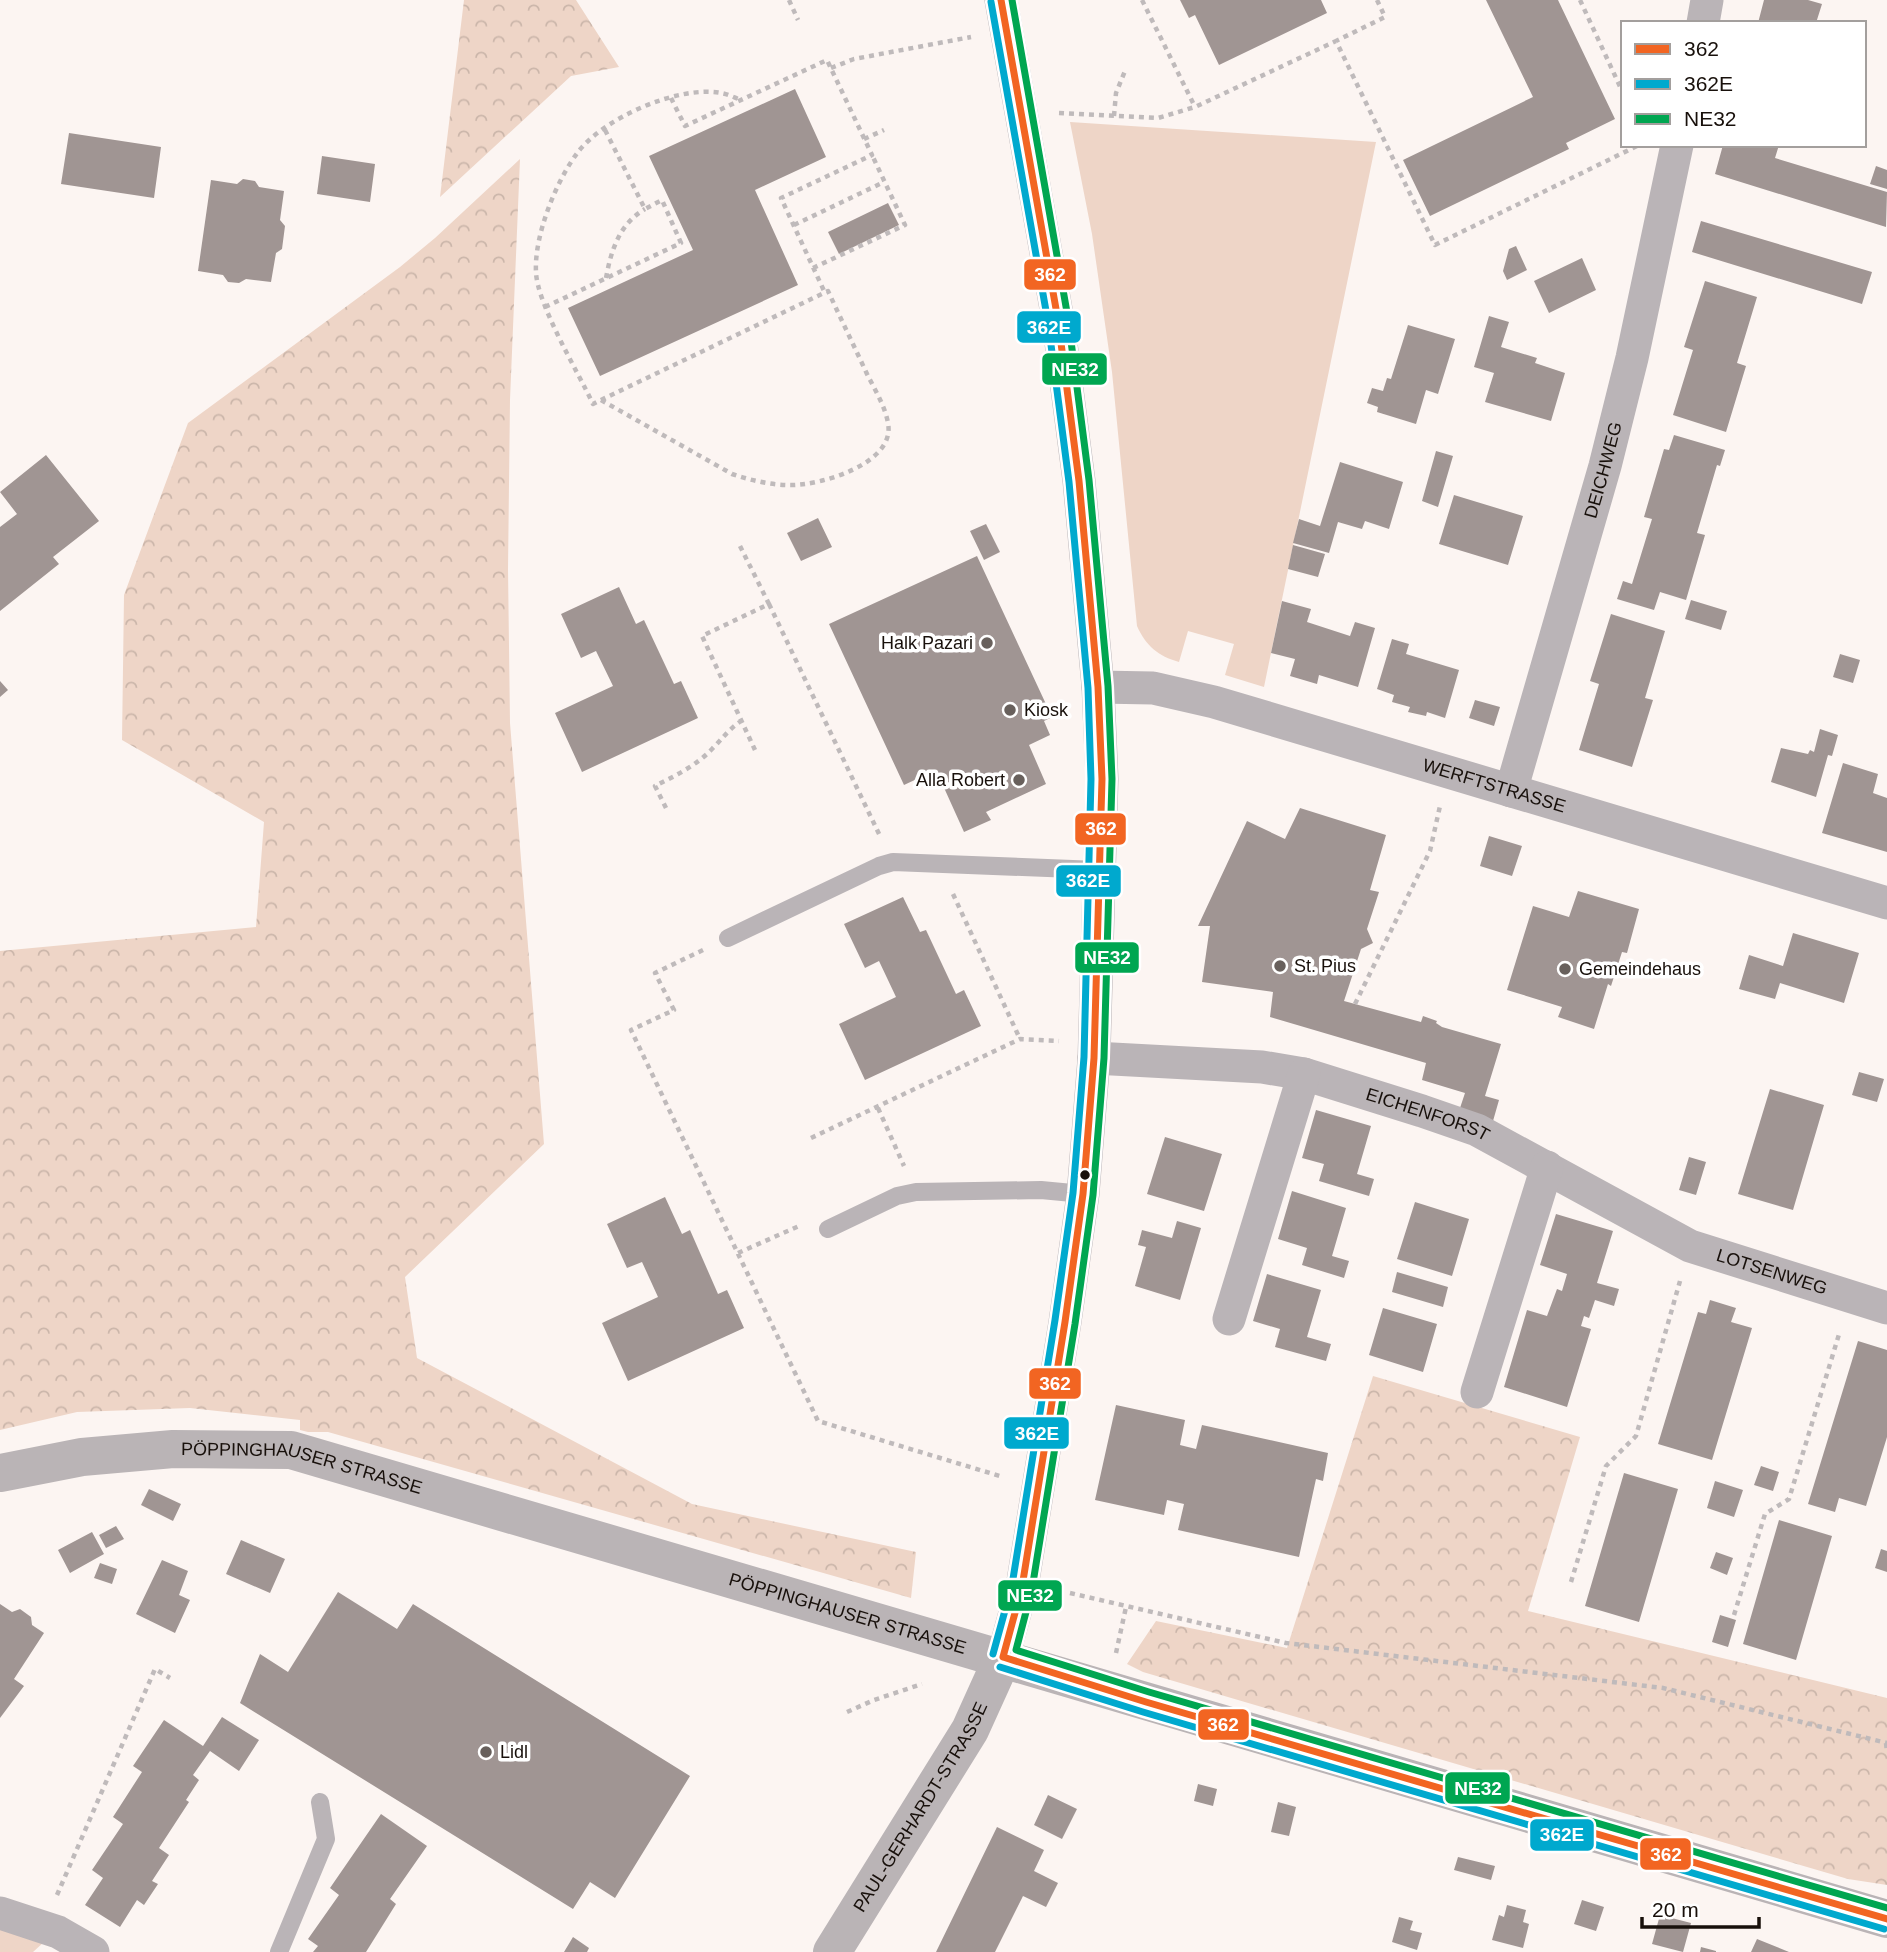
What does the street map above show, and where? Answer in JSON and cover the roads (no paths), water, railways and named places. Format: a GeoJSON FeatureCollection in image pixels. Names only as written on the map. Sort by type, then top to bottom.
{"type":"FeatureCollection","features":[{"type":"Feature","properties":{"kind":"main road","name":"PÖPPINGHAUSER STRASSE"},"geometry":{"type":"LineString","coordinates":[[0,1473],[82,1457],[173,1449],[290,1450],[1003,1657],[1146,1702],[1887,1919]]}},
{"type":"Feature","properties":{"kind":"main road","name":"PAUL-GERHARDT-STRASSE"},"geometry":{"type":"LineString","coordinates":[[832,1952],[970,1730],[1003,1657]]}},
{"type":"Feature","properties":{"kind":"street"},"geometry":{"type":"LineString","coordinates":[[1703,21],[1707,0]]}},
{"type":"Feature","properties":{"kind":"street"},"geometry":{"type":"LineString","coordinates":[[1003,1657],[1022,1587],[1083,1194],[1094,1050],[1102,779],[1098,687],[1079,481],[1058,320],[1004,15]]}},
{"type":"Feature","properties":{"kind":"street","name":"DEICHWEG"},"geometry":{"type":"LineString","coordinates":[[1511,791],[1605,466],[1632,358],[1677,147]]}},
{"type":"Feature","properties":{"kind":"street","name":"WERFTSTRASSE"},"geometry":{"type":"LineString","coordinates":[[1098,687],[1153,688],[1202,699],[1887,903]]}},
{"type":"Feature","properties":{"kind":"street","name":"EICHENFORST"},"geometry":{"type":"LineString","coordinates":[[1094,1050],[1262,1067],[1304,1074],[1477,1130],[1657,1230]]}},
{"type":"Feature","properties":{"kind":"street"},"geometry":{"type":"LineString","coordinates":[[1229,1319],[1304,1074]]}},
{"type":"Feature","properties":{"kind":"street"},"geometry":{"type":"LineString","coordinates":[[1476,1392],[1547,1167]]}},
{"type":"Feature","properties":{"kind":"street","name":"LOTSENWEG"},"geometry":{"type":"LineString","coordinates":[[1657,1230],[1690,1246],[1887,1308]]}},
{"type":"Feature","properties":{"kind":"street"},"geometry":{"type":"LineString","coordinates":[[0,1913],[58,1932],[93,1952]]}},
{"type":"Feature","properties":{"kind":"lane"},"geometry":{"type":"LineString","coordinates":[[728,938],[879,866],[893,862],[1098,870]]}},
{"type":"Feature","properties":{"kind":"lane"},"geometry":{"type":"LineString","coordinates":[[828,1229],[897,1196],[916,1192],[1041,1190],[1083,1194]]}},
{"type":"Feature","properties":{"kind":"lane"},"geometry":{"type":"LineString","coordinates":[[279,1952],[326,1839],[320,1802]]}},
{"type":"Feature","properties":{"kind":"place","name":"Halk Pazari"},"geometry":{"type":"Point","coordinates":[987,643]}},
{"type":"Feature","properties":{"kind":"place","name":"Kiosk"},"geometry":{"type":"Point","coordinates":[1010,710]}},
{"type":"Feature","properties":{"kind":"place","name":"Alla Robert"},"geometry":{"type":"Point","coordinates":[1019,780]}},
{"type":"Feature","properties":{"kind":"place","name":"St. Pius"},"geometry":{"type":"Point","coordinates":[1280,966]}},
{"type":"Feature","properties":{"kind":"place","name":"Gemeindehaus"},"geometry":{"type":"Point","coordinates":[1565,969]}},
{"type":"Feature","properties":{"kind":"place","name":"Lidl"},"geometry":{"type":"Point","coordinates":[486,1752]}}]}
